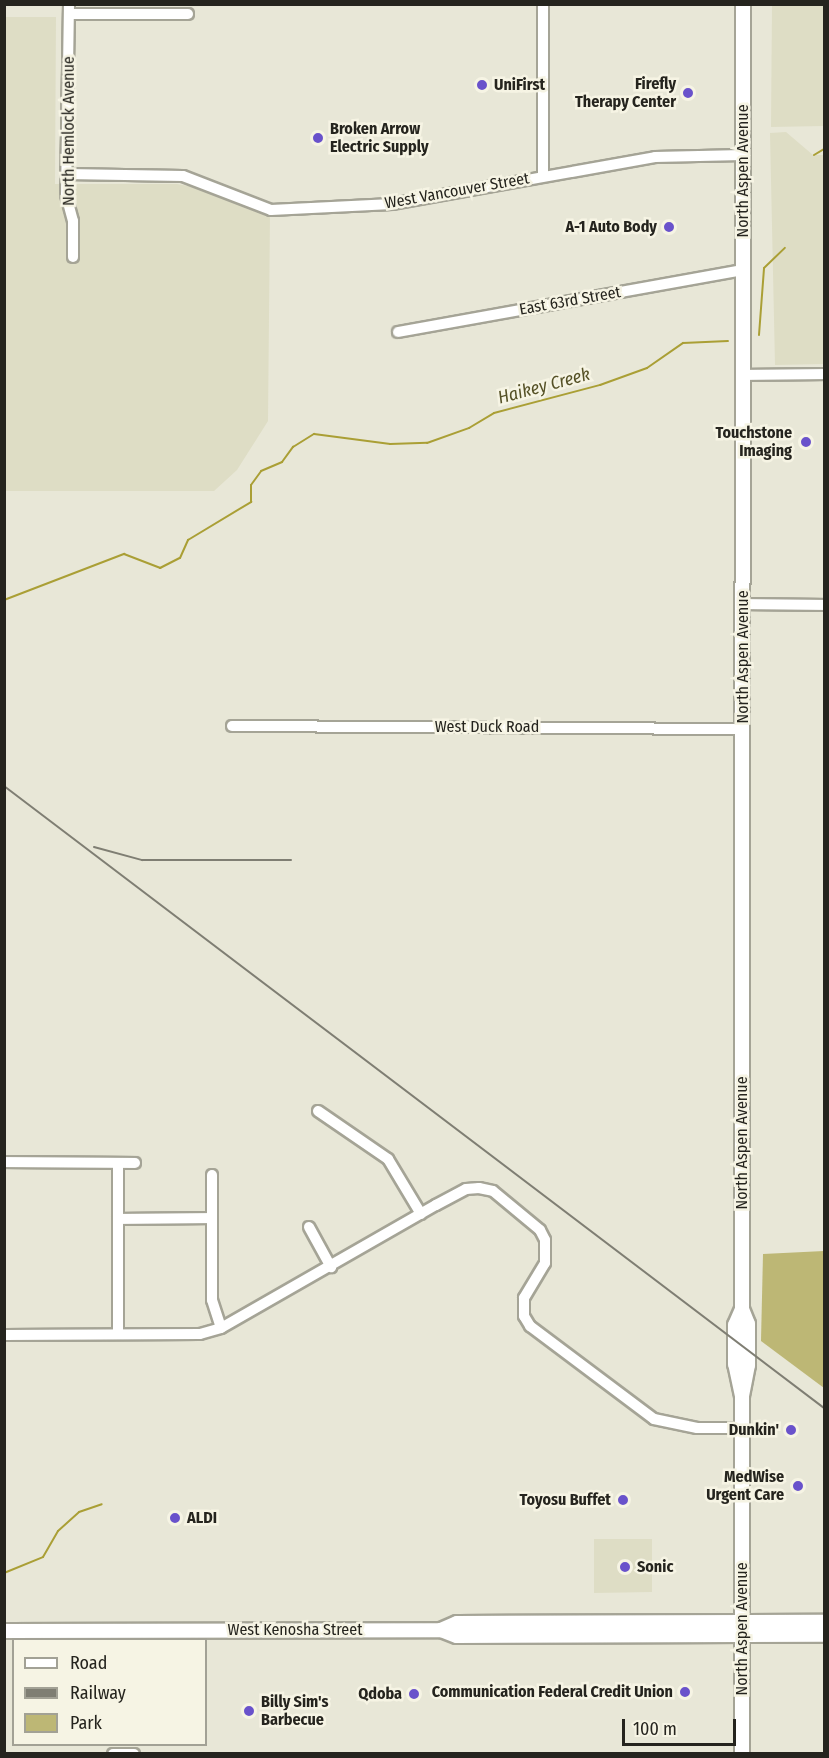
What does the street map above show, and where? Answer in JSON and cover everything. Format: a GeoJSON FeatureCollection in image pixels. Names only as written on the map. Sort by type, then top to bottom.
{"type":"FeatureCollection","features":[{"type":"Feature","properties":{"kind":"main road","name":"North Aspen Avenue"},"geometry":{"type":"LineString","coordinates":[[742,4],[742,1309],[748,1324],[748,1365],[742,1396],[742,1754]]}},
{"type":"Feature","properties":{"kind":"main road"},"geometry":{"type":"LineString","coordinates":[[742,1629],[825,1622]]}},
{"type":"Feature","properties":{"kind":"main road","name":"West Kenosha Street"},"geometry":{"type":"LineString","coordinates":[[4,1631],[441,1630],[457,1623],[578,1629],[742,1629]]}},
{"type":"Feature","properties":{"kind":"main road"},"geometry":{"type":"LineString","coordinates":[[742,1629],[825,1635]]}},
{"type":"Feature","properties":{"kind":"street"},"geometry":{"type":"LineString","coordinates":[[543,4],[543,176]]}},
{"type":"Feature","properties":{"kind":"street"},"geometry":{"type":"LineString","coordinates":[[69,9],[188,14]]}},
{"type":"Feature","properties":{"kind":"street","name":"North Hemlock Avenue"},"geometry":{"type":"LineString","coordinates":[[69,9],[67,174],[73,257]]}},
{"type":"Feature","properties":{"kind":"street","name":"West Vancouver Street"},"geometry":{"type":"LineString","coordinates":[[67,174],[183,176],[271,210],[392,204],[655,157],[743,155]]}},
{"type":"Feature","properties":{"kind":"street","name":"East 63rd Street"},"geometry":{"type":"LineString","coordinates":[[398,332],[743,270]]}},
{"type":"Feature","properties":{"kind":"street"},"geometry":{"type":"LineString","coordinates":[[743,375],[825,374]]}},
{"type":"Feature","properties":{"kind":"street"},"geometry":{"type":"LineString","coordinates":[[743,604],[825,605]]}},
{"type":"Feature","properties":{"kind":"street","name":"West Duck Road"},"geometry":{"type":"LineString","coordinates":[[232,726],[742,729]]}},
{"type":"Feature","properties":{"kind":"street"},"geometry":{"type":"LineString","coordinates":[[318,1111],[388,1159],[421,1214]]}},
{"type":"Feature","properties":{"kind":"street"},"geometry":{"type":"LineString","coordinates":[[4,1162],[135,1163]]}},
{"type":"Feature","properties":{"kind":"street"},"geometry":{"type":"LineString","coordinates":[[118,1163],[118,1334]]}},
{"type":"Feature","properties":{"kind":"street"},"geometry":{"type":"LineString","coordinates":[[212,1175],[212,1300],[221,1328]]}},
{"type":"Feature","properties":{"kind":"street"},"geometry":{"type":"LineString","coordinates":[[6,1334],[200,1334],[221,1328],[421,1214],[466,1190],[479,1188],[493,1191],[540,1230],[545,1240],[545,1263],[524,1298],[524,1316],[549,1342],[654,1419],[697,1428],[742,1428]]}},
{"type":"Feature","properties":{"kind":"street"},"geometry":{"type":"LineString","coordinates":[[118,1219],[212,1218]]}},
{"type":"Feature","properties":{"kind":"street"},"geometry":{"type":"LineString","coordinates":[[309,1227],[331,1267]]}},
{"type":"Feature","properties":{"kind":"street"},"geometry":{"type":"LineString","coordinates":[[113,1754],[132,1752]]}},
{"type":"Feature","properties":{"kind":"shaded area"},"geometry":{"type":"Polygon","coordinates":[[[772,5],[824,5],[824,126],[771,127],[772,5]]]}},
{"type":"Feature","properties":{"kind":"shaded area"},"geometry":{"type":"Polygon","coordinates":[[[4,17],[56,17],[55,184],[177,184],[200,188],[256,212],[270,214],[268,421],[237,470],[214,491],[5,491],[4,17]]]}},
{"type":"Feature","properties":{"kind":"shaded area"},"geometry":{"type":"Polygon","coordinates":[[[786,132],[813,155],[824,155],[824,364],[775,365],[770,133],[786,132]]]}},
{"type":"Feature","properties":{"kind":"shaded area"},"geometry":{"type":"Polygon","coordinates":[[[594,1539],[652,1539],[652,1592],[594,1593],[594,1539]]]}},
{"type":"Feature","properties":{"kind":"green space"},"geometry":{"type":"Polygon","coordinates":[[[824,1251],[824,1388],[761,1341],[763,1254],[824,1251]]]}},
{"type":"Feature","properties":{"kind":"waterway","name":"Haikey Creek"},"geometry":{"type":"LineString","coordinates":[[814,155],[824,149]]}},
{"type":"Feature","properties":{"kind":"waterway","name":"Haikey Creek"},"geometry":{"type":"LineString","coordinates":[[759,335],[764,268],[785,248]]}},
{"type":"Feature","properties":{"kind":"waterway","name":"Haikey Creek"},"geometry":{"type":"LineString","coordinates":[[4,600],[124,554],[160,568],[180,558],[188,540],[251,502],[251,485],[261,471],[282,462],[293,447],[314,434],[390,444],[427,443],[469,428],[494,413],[600,385],[647,368],[683,343],[728,341]]}},
{"type":"Feature","properties":{"kind":"waterway"},"geometry":{"type":"LineString","coordinates":[[4,1573],[43,1557],[58,1531],[79,1512],[102,1504]]}},
{"type":"Feature","properties":{"kind":"railway"},"geometry":{"type":"LineString","coordinates":[[4,786],[824,1408]]}},
{"type":"Feature","properties":{"kind":"railway"},"geometry":{"type":"LineString","coordinates":[[94,847],[142,860],[291,860]]}},
{"type":"Feature","properties":{"kind":"place","name":"UniFirst"},"geometry":{"type":"Point","coordinates":[482,85]}},
{"type":"Feature","properties":{"kind":"place","name":"Firefly Therapy Center"},"geometry":{"type":"Point","coordinates":[688,93]}},
{"type":"Feature","properties":{"kind":"place","name":"Broken Arrow Electric Supply"},"geometry":{"type":"Point","coordinates":[318,138]}},
{"type":"Feature","properties":{"kind":"place","name":"A-1 Auto Body"},"geometry":{"type":"Point","coordinates":[669,227]}},
{"type":"Feature","properties":{"kind":"place","name":"Touchstone Imaging"},"geometry":{"type":"Point","coordinates":[806,442]}},
{"type":"Feature","properties":{"kind":"place","name":"Dunkin'"},"geometry":{"type":"Point","coordinates":[791,1430]}},
{"type":"Feature","properties":{"kind":"place","name":"MedWise Urgent Care"},"geometry":{"type":"Point","coordinates":[798,1486]}},
{"type":"Feature","properties":{"kind":"place","name":"Toyosu Buffet"},"geometry":{"type":"Point","coordinates":[623,1500]}},
{"type":"Feature","properties":{"kind":"place","name":"ALDI"},"geometry":{"type":"Point","coordinates":[175,1518]}},
{"type":"Feature","properties":{"kind":"place","name":"Sonic"},"geometry":{"type":"Point","coordinates":[625,1567]}},
{"type":"Feature","properties":{"kind":"place","name":"Communication Federal Credit Union"},"geometry":{"type":"Point","coordinates":[685,1692]}},
{"type":"Feature","properties":{"kind":"place","name":"Qdoba"},"geometry":{"type":"Point","coordinates":[414,1694]}},
{"type":"Feature","properties":{"kind":"place","name":"Billy Sim's Barbecue"},"geometry":{"type":"Point","coordinates":[249,1711]}}]}
